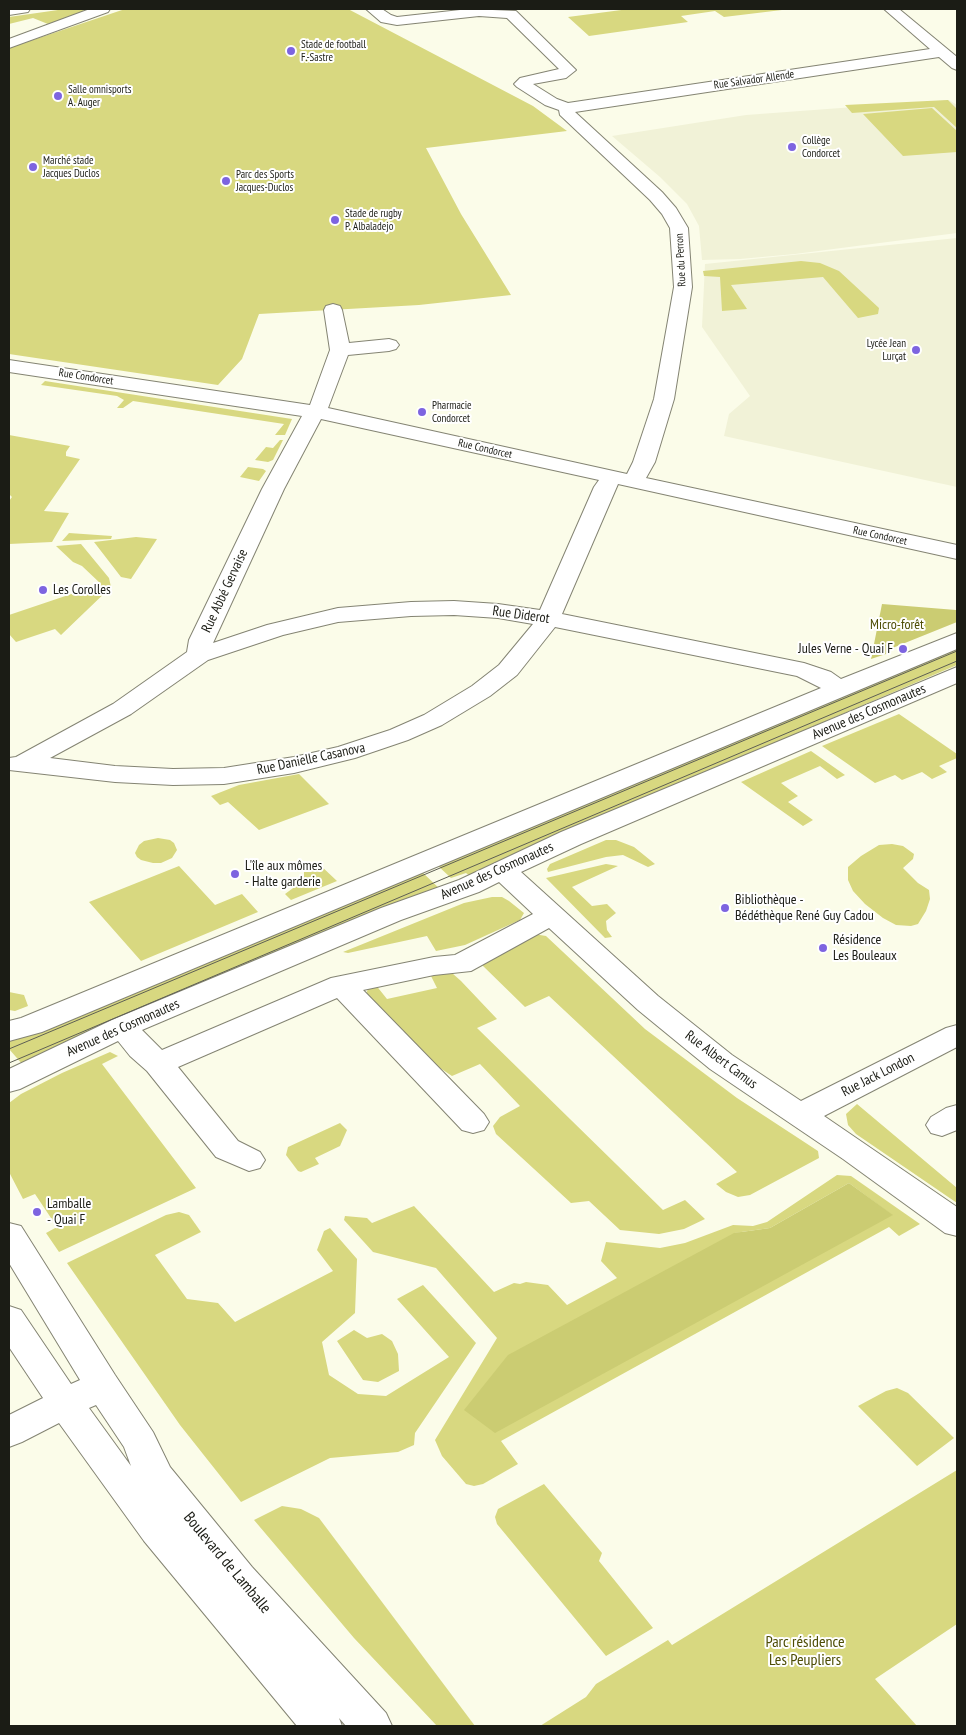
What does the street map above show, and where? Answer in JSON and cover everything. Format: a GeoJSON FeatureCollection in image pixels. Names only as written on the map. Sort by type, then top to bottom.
{"type":"FeatureCollection","features":[{"type":"Feature","properties":{"kind":"street"},"geometry":{"type":"LineString","coordinates":[[9,11],[23,9]]}},
{"type":"Feature","properties":{"kind":"street"},"geometry":{"type":"LineString","coordinates":[[9,44],[102,9]]}},
{"type":"Feature","properties":{"kind":"street"},"geometry":{"type":"LineString","coordinates":[[373,9],[386,19],[397,21],[479,12],[511,14],[568,70],[561,75],[524,81],[522,84],[551,102],[567,108]]}},
{"type":"Feature","properties":{"kind":"street"},"geometry":{"type":"LineString","coordinates":[[891,9],[928,40],[943,45],[957,65]]}},
{"type":"Feature","properties":{"kind":"street","name":"Rue Salvador Allende"},"geometry":{"type":"LineString","coordinates":[[567,108],[943,45]]}},
{"type":"Feature","properties":{"kind":"street","name":"Rue du Perron"},"geometry":{"type":"LineString","coordinates":[[567,108],[566,112],[656,196],[670,212],[679,228],[683,287],[664,399],[644,462],[623,479]]}},
{"type":"Feature","properties":{"kind":"street"},"geometry":{"type":"LineString","coordinates":[[333,310],[340,350],[388,345]]}},
{"type":"Feature","properties":{"kind":"street","name":"Rue Abbé Gervaise"},"geometry":{"type":"LineString","coordinates":[[199,655],[201,640],[269,498],[305,428],[316,412],[340,350]]}},
{"type":"Feature","properties":{"kind":"street","name":"Rue Condorcet"},"geometry":{"type":"LineString","coordinates":[[9,366],[316,412],[957,552]]}},
{"type":"Feature","properties":{"kind":"street","name":"Rue Danielle Casanova"},"geometry":{"type":"LineString","coordinates":[[16,765],[115,774],[173,777],[224,776],[294,765],[346,754],[433,720],[481,691],[513,665],[548,619],[604,487],[623,479]]}},
{"type":"Feature","properties":{"kind":"street","name":"Rue Diderot"},"geometry":{"type":"LineString","coordinates":[[199,655],[312,620],[366,612],[454,608],[498,611],[548,619],[804,670],[822,677],[839,689]]}},
{"type":"Feature","properties":{"kind":"street"},"geometry":{"type":"LineString","coordinates":[[9,1031],[76,1006],[957,640]]}},
{"type":"Feature","properties":{"kind":"street"},"geometry":{"type":"LineString","coordinates":[[16,765],[122,709],[199,655]]}},
{"type":"Feature","properties":{"kind":"street","name":"Avenue des Cosmonautes"},"geometry":{"type":"LineString","coordinates":[[9,1081],[123,1027],[391,914],[458,891],[571,838],[957,674]]}},
{"type":"Feature","properties":{"kind":"street","name":"Rue Albert Camus"},"geometry":{"type":"LineString","coordinates":[[504,871],[648,1003],[720,1062],[957,1224]]}},
{"type":"Feature","properties":{"kind":"street"},"geometry":{"type":"LineString","coordinates":[[158,1064],[341,985],[434,966],[461,964],[526,928],[552,916]]}},
{"type":"Feature","properties":{"kind":"street"},"geometry":{"type":"LineString","coordinates":[[341,985],[473,1122]]}},
{"type":"Feature","properties":{"kind":"street"},"geometry":{"type":"LineString","coordinates":[[123,1027],[141,1049],[158,1064],[228,1148],[249,1160]]}},
{"type":"Feature","properties":{"kind":"street","name":"Rue Jack London"},"geometry":{"type":"LineString","coordinates":[[799,1115],[957,1035]]}},
{"type":"Feature","properties":{"kind":"street","name":"Boulevard de Lamballe"},"geometry":{"type":"LineString","coordinates":[[9,1235],[102,1385],[140,1442],[147,1461],[157,1478],[209,1544],[372,1726]]}},
{"type":"Feature","properties":{"kind":"street"},"geometry":{"type":"LineString","coordinates":[[9,1319],[66,1405],[157,1530],[322,1726]]}},
{"type":"Feature","properties":{"kind":"street"},"geometry":{"type":"LineString","coordinates":[[9,1432],[66,1405],[102,1385]]}},
{"type":"Feature","properties":{"kind":"shaded area"},"geometry":{"type":"Polygon","coordinates":[[[949,100],[957,105],[957,233],[795,254],[702,260],[699,226],[687,204],[660,177],[612,136],[746,115],[949,100]]]}},
{"type":"Feature","properties":{"kind":"shaded area"},"geometry":{"type":"Polygon","coordinates":[[[957,238],[957,487],[724,436],[729,414],[750,396],[702,327],[705,264],[957,238]]]}},
{"type":"Feature","properties":{"kind":"green space"},"geometry":{"type":"Polygon","coordinates":[[[65,9],[84,10],[48,24],[33,18],[9,24],[9,17],[65,9]]]}},
{"type":"Feature","properties":{"kind":"green space","name":"Parc des Sports Jacques-Duclos"},"geometry":{"type":"Polygon","coordinates":[[[125,9],[348,9],[533,106],[567,131],[426,148],[461,214],[511,295],[419,305],[259,314],[242,359],[218,385],[9,354],[9,48],[125,9]]]}},
{"type":"Feature","properties":{"kind":"green space"},"geometry":{"type":"Polygon","coordinates":[[[629,9],[782,10],[724,17],[715,11],[681,16],[688,22],[589,36],[568,17],[629,9]]]}},
{"type":"Feature","properties":{"kind":"green space"},"geometry":{"type":"Polygon","coordinates":[[[948,100],[957,109],[957,128],[934,107],[852,113],[845,105],[948,100]]]}},
{"type":"Feature","properties":{"kind":"green space"},"geometry":{"type":"Polygon","coordinates":[[[932,108],[957,131],[957,152],[903,156],[863,114],[932,108]]]}},
{"type":"Feature","properties":{"kind":"green space"},"geometry":{"type":"Polygon","coordinates":[[[801,261],[820,263],[839,271],[879,308],[878,314],[858,318],[823,277],[731,285],[747,309],[722,311],[720,277],[704,276],[703,271],[801,261]]]}},
{"type":"Feature","properties":{"kind":"green space"},"geometry":{"type":"Polygon","coordinates":[[[45,381],[292,419],[285,435],[275,435],[284,424],[133,401],[123,408],[117,408],[124,400],[117,396],[41,385],[45,381]]]}},
{"type":"Feature","properties":{"kind":"green space"},"geometry":{"type":"Polygon","coordinates":[[[9,435],[70,446],[66,456],[80,459],[44,511],[69,513],[52,542],[9,544],[9,501],[12,497],[9,494],[9,435]]]}},
{"type":"Feature","properties":{"kind":"green space"},"geometry":{"type":"Polygon","coordinates":[[[280,440],[283,440],[273,460],[268,462],[255,460],[266,447],[273,448],[280,440]]]}},
{"type":"Feature","properties":{"kind":"green space"},"geometry":{"type":"Polygon","coordinates":[[[248,467],[266,471],[259,481],[240,477],[248,467]]]}},
{"type":"Feature","properties":{"kind":"green space"},"geometry":{"type":"Polygon","coordinates":[[[69,533],[112,536],[111,539],[62,541],[69,533]]]}},
{"type":"Feature","properties":{"kind":"green space"},"geometry":{"type":"Polygon","coordinates":[[[136,537],[157,539],[131,579],[121,577],[94,542],[136,537]]]}},
{"type":"Feature","properties":{"kind":"green space"},"geometry":{"type":"Polygon","coordinates":[[[81,544],[109,578],[111,587],[61,635],[55,629],[16,642],[9,634],[9,615],[101,584],[56,546],[81,544]]]}},
{"type":"Feature","properties":{"kind":"green space","name":"Micro-forêt"},"geometry":{"type":"Polygon","coordinates":[[[957,598],[957,622],[890,649],[886,654],[871,659],[882,604],[956,610],[957,598]]]}},
{"type":"Feature","properties":{"kind":"green space"},"geometry":{"type":"Polygon","coordinates":[[[957,646],[957,665],[529,848],[472,878],[466,873],[451,878],[437,865],[957,646]]]}},
{"type":"Feature","properties":{"kind":"green space"},"geometry":{"type":"Polygon","coordinates":[[[899,714],[957,754],[957,758],[939,766],[947,772],[932,779],[922,772],[902,780],[895,775],[875,783],[822,746],[899,714]]]}},
{"type":"Feature","properties":{"kind":"green space"},"geometry":{"type":"Polygon","coordinates":[[[811,751],[845,775],[837,779],[820,766],[781,783],[798,796],[788,802],[813,820],[803,826],[741,782],[811,751]]]}},
{"type":"Feature","properties":{"kind":"green space"},"geometry":{"type":"Polygon","coordinates":[[[299,774],[329,804],[259,830],[228,802],[220,805],[211,796],[239,785],[299,774]]]}},
{"type":"Feature","properties":{"kind":"green space"},"geometry":{"type":"Polygon","coordinates":[[[158,838],[170,840],[174,843],[177,850],[172,858],[161,863],[153,863],[137,857],[135,853],[139,845],[144,841],[158,838]]]}},
{"type":"Feature","properties":{"kind":"green space"},"geometry":{"type":"Polygon","coordinates":[[[606,840],[616,840],[634,847],[655,864],[648,867],[623,855],[606,857],[548,872],[547,869],[550,864],[606,840]]]}},
{"type":"Feature","properties":{"kind":"green space"},"geometry":{"type":"Polygon","coordinates":[[[892,844],[903,846],[914,854],[913,859],[903,868],[918,883],[929,890],[930,899],[926,911],[918,924],[911,926],[896,925],[883,918],[865,904],[853,891],[848,880],[848,867],[861,856],[879,845],[892,844]]]}},
{"type":"Feature","properties":{"kind":"green space"},"geometry":{"type":"Polygon","coordinates":[[[319,864],[337,881],[291,900],[285,894],[304,880],[304,871],[319,864]]]}},
{"type":"Feature","properties":{"kind":"green space"},"geometry":{"type":"Polygon","coordinates":[[[606,864],[618,866],[572,887],[592,906],[607,904],[616,913],[606,921],[607,930],[612,937],[605,938],[546,878],[606,864]]]}},
{"type":"Feature","properties":{"kind":"green space"},"geometry":{"type":"Polygon","coordinates":[[[179,866],[215,905],[242,894],[258,912],[141,961],[89,902],[179,866]]]}},
{"type":"Feature","properties":{"kind":"green space"},"geometry":{"type":"Polygon","coordinates":[[[422,872],[441,890],[23,1065],[9,1049],[9,1041],[56,1025],[422,872]]]}},
{"type":"Feature","properties":{"kind":"green space"},"geometry":{"type":"Polygon","coordinates":[[[492,897],[502,897],[524,913],[520,920],[465,945],[436,951],[427,936],[348,953],[343,952],[464,903],[492,897]]]}},
{"type":"Feature","properties":{"kind":"green space"},"geometry":{"type":"Polygon","coordinates":[[[534,934],[546,936],[645,1029],[737,1098],[818,1151],[819,1158],[750,1195],[738,1197],[726,1192],[716,1184],[737,1172],[549,996],[525,1007],[482,965],[488,954],[534,934]]]}},
{"type":"Feature","properties":{"kind":"green space"},"geometry":{"type":"Polygon","coordinates":[[[444,970],[452,973],[461,981],[497,1019],[477,1028],[663,1210],[685,1200],[705,1219],[684,1229],[659,1234],[620,1230],[589,1201],[571,1203],[496,1134],[493,1126],[500,1117],[520,1106],[480,1064],[452,1076],[437,1066],[365,996],[368,989],[375,984],[387,999],[437,988],[430,974],[444,970]]]}},
{"type":"Feature","properties":{"kind":"green space"},"geometry":{"type":"Polygon","coordinates":[[[9,992],[24,995],[28,1006],[15,1011],[9,1010],[9,992]]]}},
{"type":"Feature","properties":{"kind":"green space"},"geometry":{"type":"Polygon","coordinates":[[[110,1052],[118,1056],[102,1064],[196,1188],[59,1252],[46,1233],[57,1227],[35,1194],[23,1199],[9,1172],[9,1103],[21,1094],[62,1073],[110,1052]]]}},
{"type":"Feature","properties":{"kind":"green space"},"geometry":{"type":"Polygon","coordinates":[[[857,1104],[957,1188],[957,1203],[856,1134],[848,1125],[846,1114],[857,1104]]]}},
{"type":"Feature","properties":{"kind":"green space"},"geometry":{"type":"Polygon","coordinates":[[[340,1123],[347,1130],[340,1146],[315,1158],[319,1164],[301,1172],[298,1171],[286,1155],[288,1147],[340,1123]]]}},
{"type":"Feature","properties":{"kind":"green space"},"geometry":{"type":"Polygon","coordinates":[[[837,1175],[851,1176],[920,1224],[899,1236],[889,1227],[501,1441],[518,1464],[483,1484],[474,1486],[466,1484],[442,1456],[435,1440],[497,1338],[436,1268],[373,1252],[344,1220],[345,1216],[367,1218],[372,1223],[414,1206],[494,1292],[514,1283],[526,1282],[548,1285],[567,1305],[617,1278],[601,1261],[606,1242],[660,1248],[685,1243],[733,1225],[753,1226],[767,1222],[837,1175]],[[849,1183],[770,1228],[734,1233],[881,1220],[892,1215],[849,1183]]]}},
{"type":"Feature","properties":{"kind":"green space"},"geometry":{"type":"Polygon","coordinates":[[[849,1183],[893,1215],[495,1433],[464,1410],[508,1355],[734,1233],[770,1228],[849,1183]]]}},
{"type":"Feature","properties":{"kind":"green space"},"geometry":{"type":"Polygon","coordinates":[[[179,1212],[189,1215],[201,1232],[155,1255],[187,1299],[218,1303],[235,1322],[333,1271],[317,1250],[324,1231],[330,1228],[357,1259],[355,1313],[322,1342],[329,1375],[358,1394],[386,1396],[449,1357],[397,1299],[423,1285],[476,1343],[415,1433],[414,1445],[398,1452],[330,1458],[241,1502],[180,1425],[67,1263],[166,1215],[179,1212]]]}},
{"type":"Feature","properties":{"kind":"green space"},"geometry":{"type":"Polygon","coordinates":[[[354,1330],[367,1338],[382,1334],[392,1341],[398,1354],[399,1371],[378,1382],[363,1380],[337,1341],[354,1330]]]}},
{"type":"Feature","properties":{"kind":"green space"},"geometry":{"type":"Polygon","coordinates":[[[897,1388],[908,1393],[954,1438],[917,1466],[858,1406],[886,1391],[897,1388]]]}},
{"type":"Feature","properties":{"kind":"green space","name":"Parc résidence Les Peupliers"},"geometry":{"type":"Polygon","coordinates":[[[957,1470],[957,1624],[875,1679],[917,1726],[540,1726],[586,1697],[596,1684],[668,1640],[672,1645],[957,1470]]]}},
{"type":"Feature","properties":{"kind":"green space"},"geometry":{"type":"Polygon","coordinates":[[[544,1484],[602,1553],[599,1561],[653,1628],[606,1656],[497,1524],[495,1517],[498,1509],[544,1484]]]}},
{"type":"Feature","properties":{"kind":"green space"},"geometry":{"type":"Polygon","coordinates":[[[282,1506],[301,1509],[319,1518],[475,1726],[437,1726],[354,1638],[254,1520],[282,1506]]]}},
{"type":"Feature","properties":{"kind":"tram line"},"geometry":{"type":"LineString","coordinates":[[9,1049],[957,651]]}},
{"type":"Feature","properties":{"kind":"tram line"},"geometry":{"type":"LineString","coordinates":[[9,1063],[957,661]]}},
{"type":"Feature","properties":{"kind":"place","name":"Stade de football F.-Sastre"},"geometry":{"type":"Point","coordinates":[291,51]}},
{"type":"Feature","properties":{"kind":"place","name":"Salle omnisports A. Auger"},"geometry":{"type":"Point","coordinates":[58,96]}},
{"type":"Feature","properties":{"kind":"place","name":"Collège Condorcet"},"geometry":{"type":"Point","coordinates":[792,147]}},
{"type":"Feature","properties":{"kind":"place","name":"Marché stade Jacques Duclos"},"geometry":{"type":"Point","coordinates":[33,167]}},
{"type":"Feature","properties":{"kind":"place","name":"Parc des Sports Jacques-Duclos"},"geometry":{"type":"Point","coordinates":[226,181]}},
{"type":"Feature","properties":{"kind":"place","name":"Stade de rugby P. Albaladejo"},"geometry":{"type":"Point","coordinates":[335,220]}},
{"type":"Feature","properties":{"kind":"place","name":"Lycée Jean Lurçat"},"geometry":{"type":"Point","coordinates":[916,350]}},
{"type":"Feature","properties":{"kind":"place","name":"Pharmacie Condorcet"},"geometry":{"type":"Point","coordinates":[422,412]}},
{"type":"Feature","properties":{"kind":"place","name":"Les Corolles"},"geometry":{"type":"Point","coordinates":[43,590]}},
{"type":"Feature","properties":{"kind":"place","name":"Jules Verne - Quai F"},"geometry":{"type":"Point","coordinates":[903,649]}},
{"type":"Feature","properties":{"kind":"place","name":"L'île aux mômes - Halte garderie"},"geometry":{"type":"Point","coordinates":[235,874]}},
{"type":"Feature","properties":{"kind":"place","name":"Bibliothèque - Bédéthèque René Guy Cadou"},"geometry":{"type":"Point","coordinates":[725,908]}},
{"type":"Feature","properties":{"kind":"place","name":"Résidence Les Bouleaux"},"geometry":{"type":"Point","coordinates":[823,948]}},
{"type":"Feature","properties":{"kind":"place","name":"Lamballe - Quai F"},"geometry":{"type":"Point","coordinates":[37,1212]}}]}
